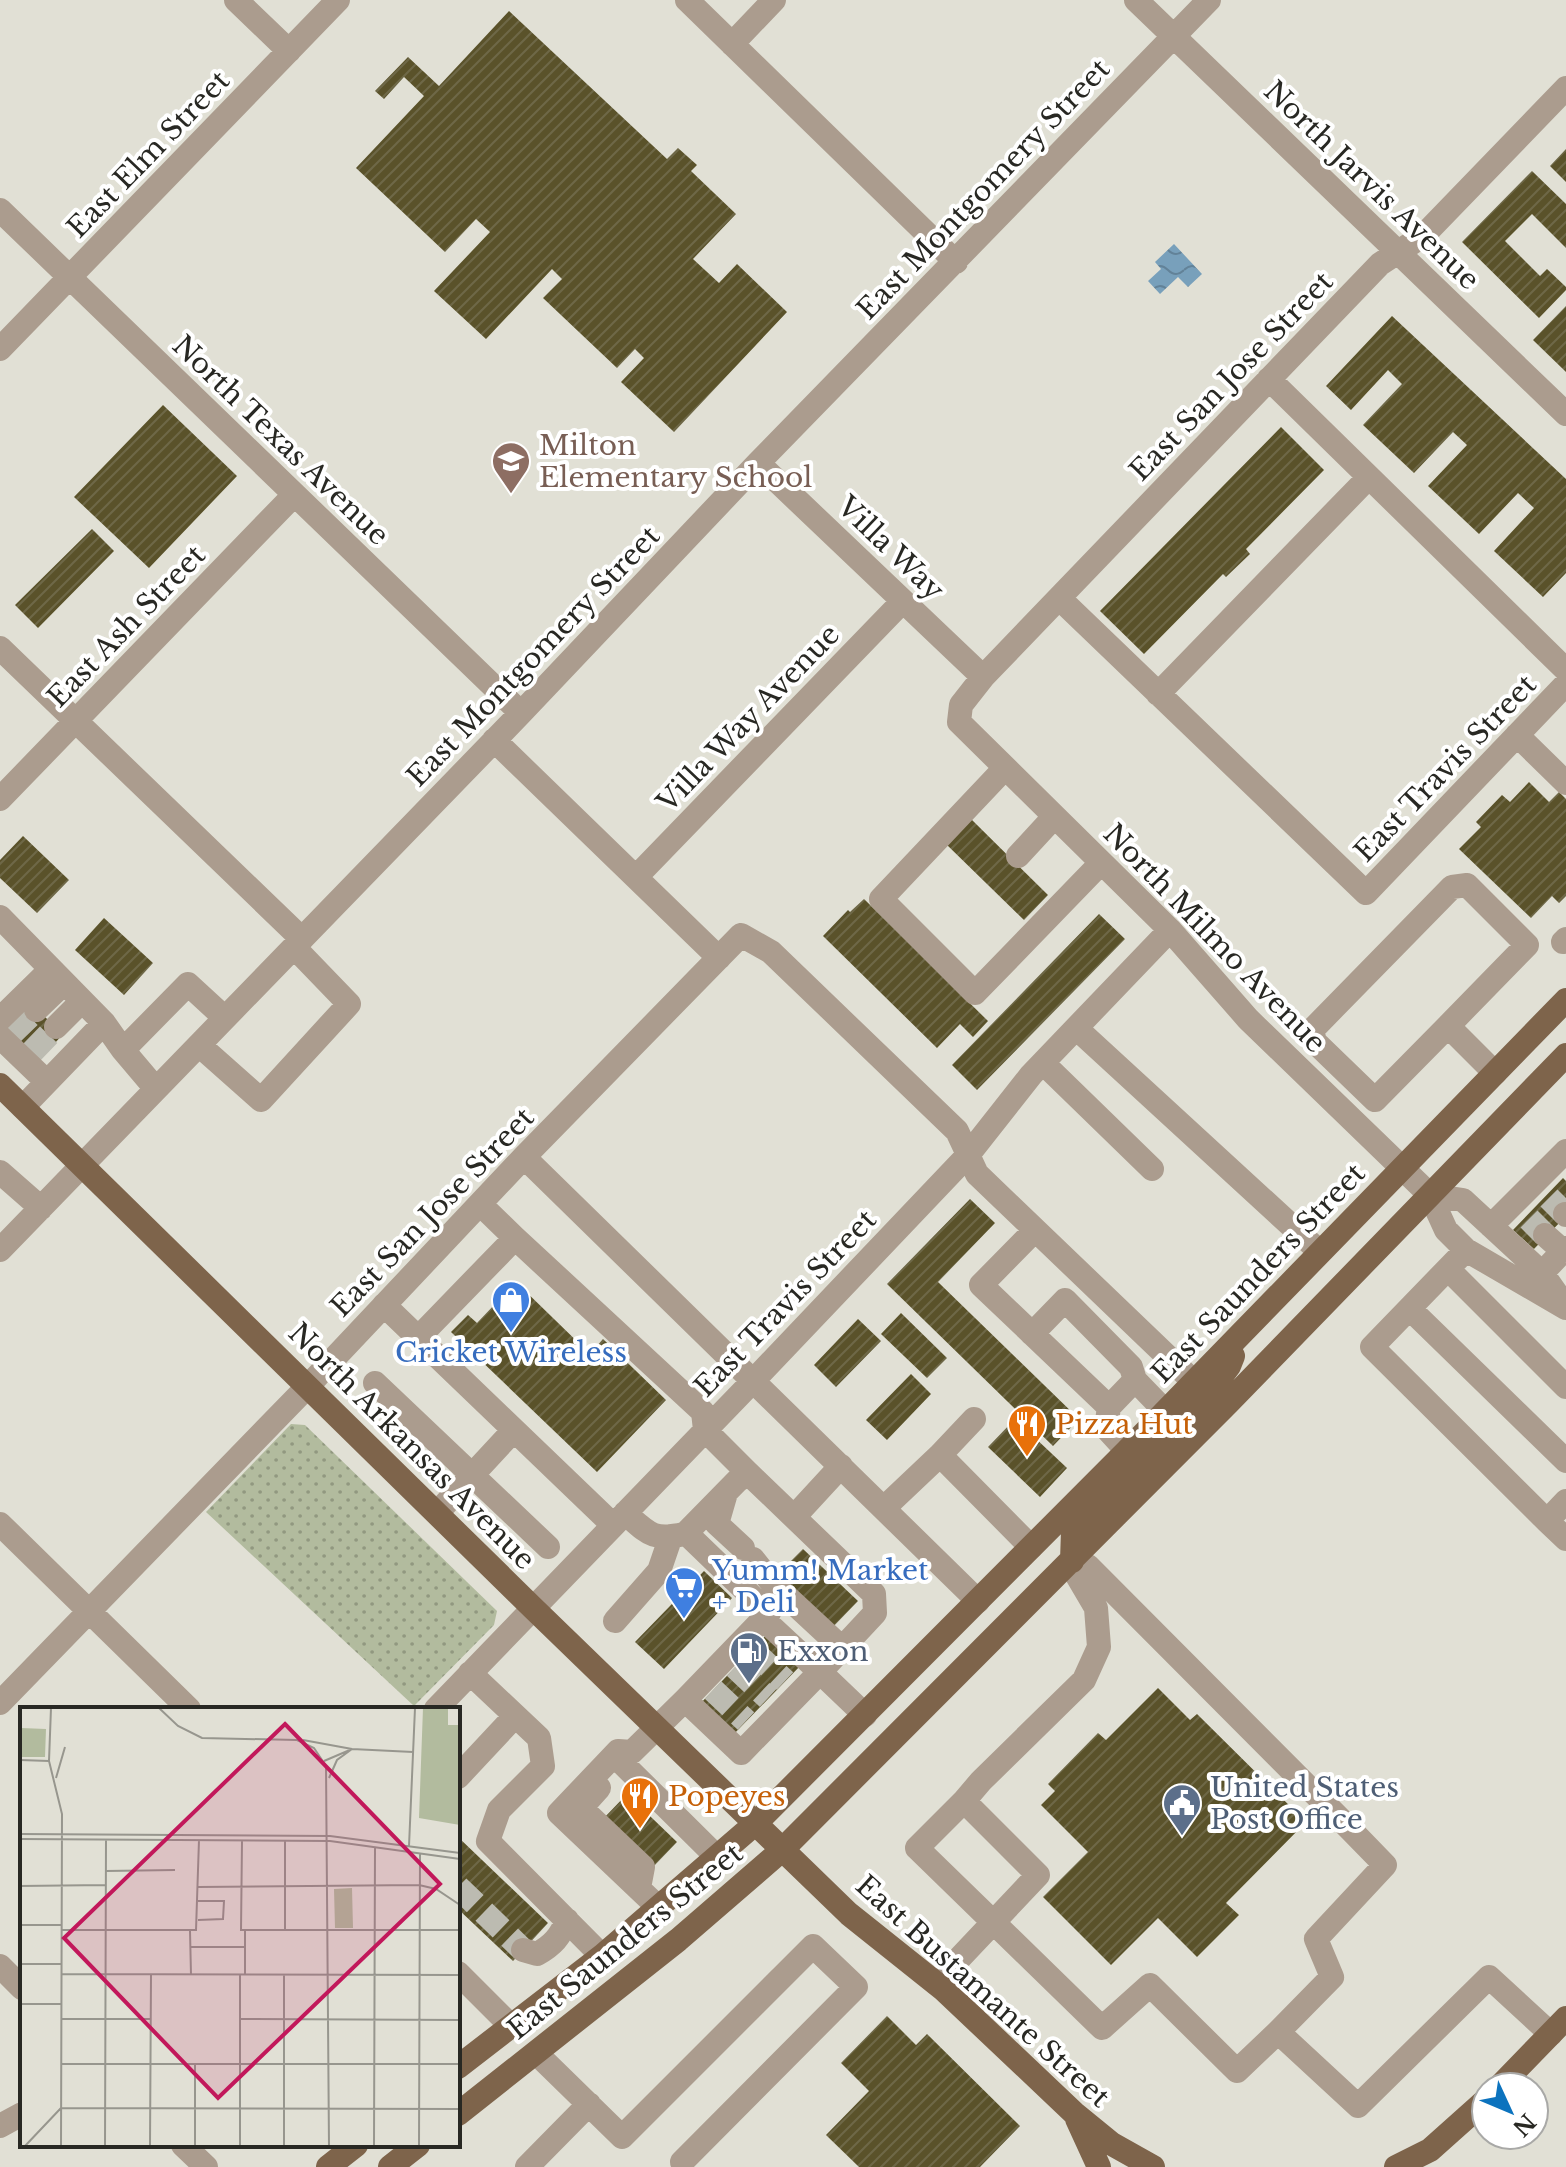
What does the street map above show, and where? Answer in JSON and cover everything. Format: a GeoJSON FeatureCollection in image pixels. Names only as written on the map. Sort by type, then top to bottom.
{"type":"FeatureCollection","features":[{"type":"Feature","properties":{"kind":"main road","name":"East Saunders Street"},"geometry":{"type":"LineString","coordinates":[[460,2065],[602,1956],[756,1823],[1127,1451],[1566,1000]]}},
{"type":"Feature","properties":{"kind":"main road","name":"East Saunders Street"},"geometry":{"type":"LineString","coordinates":[[460,2112],[678,1940],[782,1850],[1072,1561],[1566,1055]]}},
{"type":"Feature","properties":{"kind":"main road","name":"North Arkansas Avenue"},"geometry":{"type":"LineString","coordinates":[[0,1085],[782,1850]]}},
{"type":"Feature","properties":{"kind":"main road"},"geometry":{"type":"LineString","coordinates":[[1072,1561],[1073,1531],[1202,1402],[1229,1366],[1240,1335]]}},
{"type":"Feature","properties":{"kind":"main road","name":"East Bustamante Street"},"geometry":{"type":"LineString","coordinates":[[782,1850],[849,1914],[936,1983],[1074,2113],[1112,2144],[1153,2167]]}},
{"type":"Feature","properties":{"kind":"main road"},"geometry":{"type":"LineString","coordinates":[[1514,2071],[1558,2026]]}},
{"type":"Feature","properties":{"kind":"main road"},"geometry":{"type":"LineString","coordinates":[[1074,2113],[1099,2167]]}},
{"type":"Feature","properties":{"kind":"main road"},"geometry":{"type":"LineString","coordinates":[[1396,2167],[1422,2158],[1470,2114]]}},
{"type":"Feature","properties":{"kind":"main road"},"geometry":{"type":"LineString","coordinates":[[328,2167],[353,2147]]}},
{"type":"Feature","properties":{"kind":"main road"},"geometry":{"type":"LineString","coordinates":[[390,2167],[415,2147]]}},
{"type":"Feature","properties":{"kind":"street"},"geometry":{"type":"LineString","coordinates":[[236,0],[289,51]]}},
{"type":"Feature","properties":{"kind":"street","name":"East Elm Street"},"geometry":{"type":"LineString","coordinates":[[0,349],[338,0]]}},
{"type":"Feature","properties":{"kind":"street"},"geometry":{"type":"LineString","coordinates":[[687,0],[956,262]]}},
{"type":"Feature","properties":{"kind":"street"},"geometry":{"type":"LineString","coordinates":[[732,44],[774,0]]}},
{"type":"Feature","properties":{"kind":"street","name":"North Jarvis Avenue"},"geometry":{"type":"LineString","coordinates":[[1136,0],[1566,414]]}},
{"type":"Feature","properties":{"kind":"street","name":"East Montgomery Street"},"geometry":{"type":"LineString","coordinates":[[0,1250],[1209,0]]}},
{"type":"Feature","properties":{"kind":"street","name":"East San Jose Street"},"geometry":{"type":"LineString","coordinates":[[959,722],[961,705],[983,677],[1380,264],[1424,235],[1566,88]]}},
{"type":"Feature","properties":{"kind":"street","name":"North Texas Avenue"},"geometry":{"type":"LineString","coordinates":[[0,210],[521,713]]}},
{"type":"Feature","properties":{"kind":"street"},"geometry":{"type":"LineString","coordinates":[[1269,379],[1369,477],[1565,682]]}},
{"type":"Feature","properties":{"kind":"street","name":"Villa Way"},"geometry":{"type":"LineString","coordinates":[[758,463],[983,677]]}},
{"type":"Feature","properties":{"kind":"street"},"geometry":{"type":"LineString","coordinates":[[1059,598],[1158,694],[1369,477]]}},
{"type":"Feature","properties":{"kind":"street","name":"East Ash Street"},"geometry":{"type":"LineString","coordinates":[[0,799],[294,495]]}},
{"type":"Feature","properties":{"kind":"street","name":"Villa Way Avenue"},"geometry":{"type":"LineString","coordinates":[[636,877],[903,601]]}},
{"type":"Feature","properties":{"kind":"street"},"geometry":{"type":"LineString","coordinates":[[0,648],[298,943],[349,1004],[261,1100],[199,1045]]}},
{"type":"Feature","properties":{"kind":"street","name":"East Travis Street"},"geometry":{"type":"LineString","coordinates":[[1158,694],[1366,893],[1565,682]]}},
{"type":"Feature","properties":{"kind":"street","name":"North Milmo Avenue"},"geometry":{"type":"LineString","coordinates":[[959,722],[1170,930],[1248,1019],[1430,1195]]}},
{"type":"Feature","properties":{"kind":"street"},"geometry":{"type":"LineString","coordinates":[[1517,735],[1566,783]]}},
{"type":"Feature","properties":{"kind":"street"},"geometry":{"type":"LineString","coordinates":[[494,740],[719,958]]}},
{"type":"Feature","properties":{"kind":"street"},"geometry":{"type":"LineString","coordinates":[[1005,768],[881,899],[975,993],[1101,863]]}},
{"type":"Feature","properties":{"kind":"street"},"geometry":{"type":"LineString","coordinates":[[1018,856],[1054,817]]}},
{"type":"Feature","properties":{"kind":"street"},"geometry":{"type":"LineString","coordinates":[[1467,885],[1527,945],[1448,1026],[1375,1100],[1315,1042],[1312,1030],[1452,887],[1467,885]]}},
{"type":"Feature","properties":{"kind":"street"},"geometry":{"type":"LineString","coordinates":[[0,917],[104,1023],[156,1089]]}},
{"type":"Feature","properties":{"kind":"street","name":"East Travis Street"},"geometry":{"type":"LineString","coordinates":[[438,1707],[968,1155],[1043,1063],[1170,930]]}},
{"type":"Feature","properties":{"kind":"street","name":"East San Jose Street"},"geometry":{"type":"LineString","coordinates":[[0,1703],[741,935],[771,952],[957,1131],[968,1155]]}},
{"type":"Feature","properties":{"kind":"street"},"geometry":{"type":"LineString","coordinates":[[36,1010],[58,976]]}},
{"type":"Feature","properties":{"kind":"street"},"geometry":{"type":"LineString","coordinates":[[47,1082],[28,1056],[4,1033],[58,976]]}},
{"type":"Feature","properties":{"kind":"street"},"geometry":{"type":"LineString","coordinates":[[123,1050],[188,984],[225,1018]]}},
{"type":"Feature","properties":{"kind":"street"},"geometry":{"type":"LineString","coordinates":[[56,1027],[82,1001]]}},
{"type":"Feature","properties":{"kind":"street"},"geometry":{"type":"LineString","coordinates":[[23,1107],[104,1023]]}},
{"type":"Feature","properties":{"kind":"street"},"geometry":{"type":"LineString","coordinates":[[1448,1026],[1495,1073]]}},
{"type":"Feature","properties":{"kind":"street"},"geometry":{"type":"LineString","coordinates":[[1076,1028],[1320,1252]]}},
{"type":"Feature","properties":{"kind":"street"},"geometry":{"type":"LineString","coordinates":[[1043,1063],[1152,1169]]}},
{"type":"Feature","properties":{"kind":"street"},"geometry":{"type":"LineString","coordinates":[[1320,1088],[1340,1066]]}},
{"type":"Feature","properties":{"kind":"street"},"geometry":{"type":"LineString","coordinates":[[1542,1273],[1543,1232],[1566,1152]]}},
{"type":"Feature","properties":{"kind":"street"},"geometry":{"type":"LineString","coordinates":[[968,1155],[977,1174],[1194,1382]]}},
{"type":"Feature","properties":{"kind":"street"},"geometry":{"type":"LineString","coordinates":[[524,1157],[978,1601]]}},
{"type":"Feature","properties":{"kind":"street"},"geometry":{"type":"LineString","coordinates":[[0,1172],[41,1208]]}},
{"type":"Feature","properties":{"kind":"street"},"geometry":{"type":"LineString","coordinates":[[1430,1195],[1463,1200],[1542,1273],[1566,1307]]}},
{"type":"Feature","properties":{"kind":"street"},"geometry":{"type":"LineString","coordinates":[[1430,1195],[1446,1230],[1466,1250],[1566,1307]]}},
{"type":"Feature","properties":{"kind":"street"},"geometry":{"type":"LineString","coordinates":[[480,1204],[703,1412],[705,1430],[874,1594],[875,1613],[820,1672],[784,1696],[753,1727],[741,1753],[685,1700]]}},
{"type":"Feature","properties":{"kind":"street"},"geometry":{"type":"LineString","coordinates":[[1491,1226],[1543,1232]]}},
{"type":"Feature","properties":{"kind":"street"},"geometry":{"type":"LineString","coordinates":[[1035,1230],[981,1285],[1109,1407]]}},
{"type":"Feature","properties":{"kind":"street"},"geometry":{"type":"LineString","coordinates":[[418,1338],[515,1238]]}},
{"type":"Feature","properties":{"kind":"street"},"geometry":{"type":"LineString","coordinates":[[1466,1250],[1372,1347],[1566,1539]]}},
{"type":"Feature","properties":{"kind":"street"},"geometry":{"type":"LineString","coordinates":[[1448,1269],[1566,1387]]}},
{"type":"Feature","properties":{"kind":"street"},"geometry":{"type":"LineString","coordinates":[[1032,1334],[1065,1300],[1131,1367],[1135,1380],[1165,1411]]}},
{"type":"Feature","properties":{"kind":"street"},"geometry":{"type":"LineString","coordinates":[[384,1305],[514,1430],[619,1519],[650,1535],[678,1535],[769,1613],[739,1654],[708,1685],[685,1700],[627,1758]]}},
{"type":"Feature","properties":{"kind":"street"},"geometry":{"type":"LineString","coordinates":[[1410,1309],[1566,1461]]}},
{"type":"Feature","properties":{"kind":"street"},"geometry":{"type":"LineString","coordinates":[[1127,1451],[1106,1428],[1109,1407],[1135,1380]]}},
{"type":"Feature","properties":{"kind":"street"},"geometry":{"type":"LineString","coordinates":[[375,1383],[548,1547]]}},
{"type":"Feature","properties":{"kind":"street"},"geometry":{"type":"LineString","coordinates":[[884,1508],[974,1419]]}},
{"type":"Feature","properties":{"kind":"street"},"geometry":{"type":"LineString","coordinates":[[437,1513],[514,1430]]}},
{"type":"Feature","properties":{"kind":"street"},"geometry":{"type":"LineString","coordinates":[[940,1455],[1031,1547]]}},
{"type":"Feature","properties":{"kind":"street"},"geometry":{"type":"LineString","coordinates":[[794,1517],[841,1466]]}},
{"type":"Feature","properties":{"kind":"street"},"geometry":{"type":"LineString","coordinates":[[615,1621],[659,1571],[678,1535],[748,1473]]}},
{"type":"Feature","properties":{"kind":"street"},"geometry":{"type":"LineString","coordinates":[[727,1491],[717,1524],[748,1553],[772,1583],[842,1648]]}},
{"type":"Feature","properties":{"kind":"street"},"geometry":{"type":"LineString","coordinates":[[1547,1521],[1566,1501]]}},
{"type":"Feature","properties":{"kind":"street"},"geometry":{"type":"LineString","coordinates":[[0,1524],[187,1707]]}},
{"type":"Feature","properties":{"kind":"street"},"geometry":{"type":"LineString","coordinates":[[1072,1561],[1088,1566],[1385,1865],[1316,1939],[1332,1977],[1237,2071],[1150,1985],[1102,2028],[917,1848],[1084,1680],[1099,1647],[1096,1608],[1072,1561]]}},
{"type":"Feature","properties":{"kind":"street"},"geometry":{"type":"LineString","coordinates":[[763,1619],[865,1715]]}},
{"type":"Feature","properties":{"kind":"street"},"geometry":{"type":"LineString","coordinates":[[470,1673],[539,1738],[543,1766],[499,1810],[488,1841],[602,1956]]}},
{"type":"Feature","properties":{"kind":"street"},"geometry":{"type":"LineString","coordinates":[[460,1775],[515,1716]]}},
{"type":"Feature","properties":{"kind":"street"},"geometry":{"type":"LineString","coordinates":[[659,1908],[559,1813],[618,1751],[717,1857]]}},
{"type":"Feature","properties":{"kind":"street"},"geometry":{"type":"LineString","coordinates":[[936,1983],[1038,1875],[964,1801]]}},
{"type":"Feature","properties":{"kind":"street"},"geometry":{"type":"LineString","coordinates":[[523,1950],[537,1954],[547,1948],[556,1941],[567,1920]]}},
{"type":"Feature","properties":{"kind":"street"},"geometry":{"type":"LineString","coordinates":[[536,2053],[622,2137],[813,1946],[856,1987],[682,2165]]}},
{"type":"Feature","properties":{"kind":"street"},"geometry":{"type":"LineString","coordinates":[[0,1966],[20,1986]]}},
{"type":"Feature","properties":{"kind":"street"},"geometry":{"type":"LineString","coordinates":[[460,1975],[511,2026]]}},
{"type":"Feature","properties":{"kind":"street"},"geometry":{"type":"LineString","coordinates":[[1278,2032],[1358,2106],[1489,1977],[1558,2026]]}},
{"type":"Feature","properties":{"kind":"street"},"geometry":{"type":"LineString","coordinates":[[527,2167],[589,2104]]}},
{"type":"Feature","properties":{"kind":"street"},"geometry":{"type":"LineString","coordinates":[[0,2126],[20,2115]]}},
{"type":"Feature","properties":{"kind":"street"},"geometry":{"type":"LineString","coordinates":[[185,2147],[206,2167]]}},
{"type":"Feature","properties":{"kind":"green space"},"geometry":{"type":"Polygon","coordinates":[[[291,1424],[305,1425],[497,1611],[494,1625],[414,1706],[206,1512],[291,1424]]]}},
{"type":"Feature","properties":{"kind":"water"},"geometry":{"type":"Polygon","coordinates":[[[1174,244],[1202,274],[1188,287],[1178,277],[1160,294],[1148,281],[1161,269],[1155,262],[1174,244]]]}},
{"type":"Feature","properties":{"kind":"building"},"geometry":{"type":"Polygon","coordinates":[[[509,11],[667,159],[678,148],[697,165],[691,171],[736,214],[693,259],[719,283],[737,264],[787,312],[674,432],[621,382],[644,358],[635,349],[617,368],[543,298],[562,279],[552,269],[486,339],[434,291],[490,232],[476,219],[445,252],[356,168],[424,96],[404,77],[384,99],[375,91],[408,57],[439,86],[509,11]]]}},
{"type":"Feature","properties":{"kind":"building"},"geometry":{"type":"Polygon","coordinates":[[[1566,149],[1566,182],[1550,166],[1566,149]]]}},
{"type":"Feature","properties":{"kind":"building"},"geometry":{"type":"Polygon","coordinates":[[[1532,171],[1566,204],[1566,248],[1532,214],[1505,241],[1540,276],[1547,269],[1566,287],[1539,318],[1462,242],[1532,171]]]}},
{"type":"Feature","properties":{"kind":"building"},"geometry":{"type":"Polygon","coordinates":[[[1566,306],[1566,372],[1533,340],[1566,306]]]}},
{"type":"Feature","properties":{"kind":"building"},"geometry":{"type":"Polygon","coordinates":[[[1392,316],[1566,479],[1566,573],[1543,597],[1494,551],[1534,508],[1518,493],[1479,534],[1428,486],[1467,445],[1453,432],[1414,473],[1363,425],[1402,384],[1388,370],[1351,410],[1326,386],[1392,316]]]}},
{"type":"Feature","properties":{"kind":"building"},"geometry":{"type":"Polygon","coordinates":[[[163,405],[237,476],[149,568],[74,497],[163,405]]]}},
{"type":"Feature","properties":{"kind":"building"},"geometry":{"type":"Polygon","coordinates":[[[1281,427],[1324,470],[1246,549],[1250,554],[1226,577],[1223,574],[1144,654],[1100,611],[1281,427]]]}},
{"type":"Feature","properties":{"kind":"building"},"geometry":{"type":"Polygon","coordinates":[[[92,529],[114,551],[38,628],[15,605],[92,529]]]}},
{"type":"Feature","properties":{"kind":"building"},"geometry":{"type":"Polygon","coordinates":[[[1529,782],[1549,802],[1559,792],[1566,799],[1566,896],[1559,903],[1552,896],[1531,918],[1459,849],[1481,827],[1476,822],[1502,795],[1510,802],[1529,782]]]}},
{"type":"Feature","properties":{"kind":"building"},"geometry":{"type":"Polygon","coordinates":[[[971,819],[1048,895],[1024,920],[946,844],[971,819]]]}},
{"type":"Feature","properties":{"kind":"building"},"geometry":{"type":"Polygon","coordinates":[[[23,836],[69,880],[37,913],[0,878],[0,860],[23,836]]]}},
{"type":"Feature","properties":{"kind":"building"},"geometry":{"type":"Polygon","coordinates":[[[864,899],[988,1021],[973,1037],[960,1024],[937,1048],[823,936],[848,910],[850,912],[864,899]]]}},
{"type":"Feature","properties":{"kind":"building"},"geometry":{"type":"Polygon","coordinates":[[[1099,914],[1125,939],[977,1090],[952,1065],[1099,914]]]}},
{"type":"Feature","properties":{"kind":"building"},"geometry":{"type":"Polygon","coordinates":[[[104,918],[153,963],[124,995],[75,950],[104,918]]]}},
{"type":"Feature","properties":{"kind":"building"},"geometry":{"type":"Polygon","coordinates":[[[28,1001],[63,1034],[40,1060],[4,1027],[28,1001]]]}},
{"type":"Feature","properties":{"kind":"building"},"geometry":{"type":"Polygon","coordinates":[[[1563,1178],[1566,1181],[1566,1216],[1534,1249],[1513,1230],[1563,1178]]]}},
{"type":"Feature","properties":{"kind":"building"},"geometry":{"type":"Polygon","coordinates":[[[970,1199],[995,1223],[938,1282],[1079,1419],[1053,1446],[887,1284],[970,1199]]]}},
{"type":"Feature","properties":{"kind":"building"},"geometry":{"type":"Polygon","coordinates":[[[516,1282],[590,1354],[603,1339],[666,1400],[597,1472],[451,1332],[468,1315],[477,1323],[516,1282]]]}},
{"type":"Feature","properties":{"kind":"building"},"geometry":{"type":"Polygon","coordinates":[[[901,1313],[947,1358],[927,1378],[881,1334],[901,1313]]]}},
{"type":"Feature","properties":{"kind":"building"},"geometry":{"type":"Polygon","coordinates":[[[858,1319],[881,1341],[836,1387],[814,1365],[858,1319]]]}},
{"type":"Feature","properties":{"kind":"building"},"geometry":{"type":"Polygon","coordinates":[[[911,1374],[931,1394],[887,1440],[866,1420],[911,1374]]]}},
{"type":"Feature","properties":{"kind":"building","name":"Pizza Hut"},"geometry":{"type":"Polygon","coordinates":[[[1015,1419],[1067,1468],[1040,1497],[988,1447],[1015,1419]]]}},
{"type":"Feature","properties":{"kind":"building"},"geometry":{"type":"Polygon","coordinates":[[[803,1549],[858,1601],[829,1631],[767,1571],[775,1563],[782,1570],[803,1549]]]}},
{"type":"Feature","properties":{"kind":"building","name":"Yumm! Market + Deli"},"geometry":{"type":"Polygon","coordinates":[[[704,1571],[732,1598],[664,1669],[635,1642],[704,1571]]]}},
{"type":"Feature","properties":{"kind":"building","name":"Exxon"},"geometry":{"type":"Polygon","coordinates":[[[769,1632],[802,1664],[731,1737],[699,1705],[769,1632]]]}},
{"type":"Feature","properties":{"kind":"building","name":"United States Post Office"},"geometry":{"type":"Polygon","coordinates":[[[1158,1688],[1190,1720],[1197,1714],[1306,1822],[1226,1903],[1239,1915],[1197,1957],[1158,1918],[1111,1965],[1043,1897],[1088,1852],[1041,1805],[1055,1791],[1048,1784],[1098,1733],[1106,1740],[1158,1688]]]}},
{"type":"Feature","properties":{"kind":"building","name":"Popeyes"},"geometry":{"type":"Polygon","coordinates":[[[627,1794],[677,1842],[653,1867],[603,1819],[627,1794]]]}},
{"type":"Feature","properties":{"kind":"building"},"geometry":{"type":"Polygon","coordinates":[[[460,1839],[548,1923],[513,1961],[460,1911],[460,1839]]]}},
{"type":"Feature","properties":{"kind":"building"},"geometry":{"type":"Polygon","coordinates":[[[887,2016],[916,2045],[927,2034],[1020,2126],[980,2167],[859,2167],[826,2135],[869,2091],[841,2063],[887,2016]]]}},
{"type":"Feature","properties":{"kind":"tunnel"},"geometry":{"type":"LineString","coordinates":[[12,1033],[36,1010]]}},
{"type":"Feature","properties":{"kind":"tunnel"},"geometry":{"type":"LineString","coordinates":[[32,1052],[56,1027]]}},
{"type":"Feature","properties":{"kind":"tunnel"},"geometry":{"type":"LineString","coordinates":[[1549,1198],[1565,1214]]}},
{"type":"Feature","properties":{"kind":"tunnel"},"geometry":{"type":"LineString","coordinates":[[1529,1219],[1545,1235]]}},
{"type":"Feature","properties":{"kind":"tunnel"},"geometry":{"type":"LineString","coordinates":[[752,1650],[785,1681]]}},
{"type":"Feature","properties":{"kind":"tunnel"},"geometry":{"type":"LineString","coordinates":[[735,1667],[768,1698]]}},
{"type":"Feature","properties":{"kind":"tunnel"},"geometry":{"type":"LineString","coordinates":[[713,1690],[746,1721]]}},
{"type":"Feature","properties":{"kind":"tunnel"},"geometry":{"type":"LineString","coordinates":[[460,1889],[523,1950]]}},
{"type":"Feature","properties":{"kind":"place","name":"Milton Elementary School"},"geometry":{"type":"Point","coordinates":[511,495]}},
{"type":"Feature","properties":{"kind":"place","name":"Cricket Wireless"},"geometry":{"type":"Point","coordinates":[511,1334]}},
{"type":"Feature","properties":{"kind":"place","name":"Pizza Hut"},"geometry":{"type":"Point","coordinates":[1027,1458]}},
{"type":"Feature","properties":{"kind":"place","name":"Yumm! Market + Deli"},"geometry":{"type":"Point","coordinates":[684,1620]}},
{"type":"Feature","properties":{"kind":"place","name":"Exxon"},"geometry":{"type":"Point","coordinates":[749,1685]}},
{"type":"Feature","properties":{"kind":"place","name":"Popeyes"},"geometry":{"type":"Point","coordinates":[640,1830]}},
{"type":"Feature","properties":{"kind":"place","name":"United States Post Office"},"geometry":{"type":"Point","coordinates":[1182,1837]}}]}
